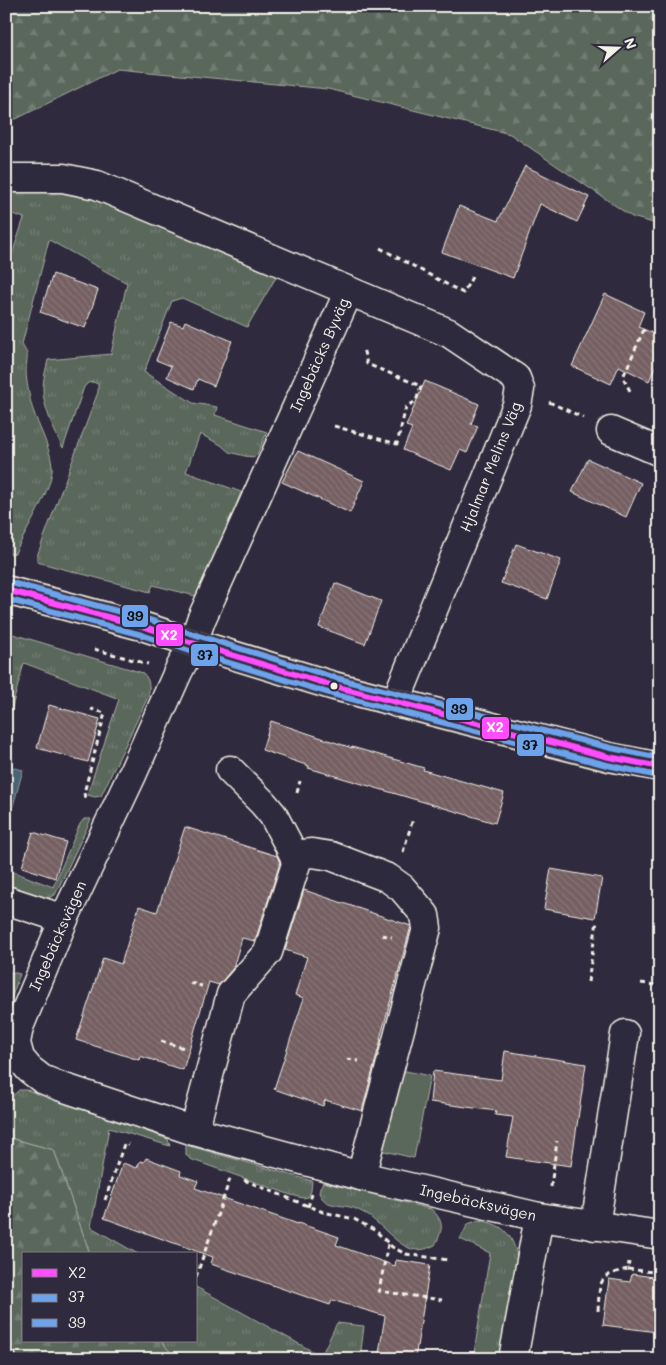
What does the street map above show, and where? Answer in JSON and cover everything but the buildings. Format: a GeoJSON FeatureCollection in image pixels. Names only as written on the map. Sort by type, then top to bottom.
{"type":"FeatureCollection","features":[{"type":"Feature","properties":{"kind":"main road"},"geometry":{"type":"LineString","coordinates":[[6,590],[146,627],[334,686],[609,757],[660,767]]}},
{"type":"Feature","properties":{"kind":"street","name":"Ingebäcks Byväg"},"geometry":{"type":"LineString","coordinates":[[6,178],[64,178],[97,185],[349,291],[192,643]]}},
{"type":"Feature","properties":{"kind":"street","name":"Hjalmar Melins Väg"},"geometry":{"type":"LineString","coordinates":[[349,291],[449,333],[516,378],[520,389],[518,405],[402,686],[397,703]]}},
{"type":"Feature","properties":{"kind":"street"},"geometry":{"type":"LineString","coordinates":[[611,431],[660,452]]}},
{"type":"Feature","properties":{"kind":"street","name":"Ingebäcksvägen"},"geometry":{"type":"LineString","coordinates":[[192,643],[64,919],[19,1026],[16,1043],[20,1058],[42,1079],[194,1131],[361,1176],[543,1218],[660,1236]]}},
{"type":"Feature","properties":{"kind":"street"},"geometry":{"type":"LineString","coordinates":[[194,1131],[231,994],[268,952],[295,859],[273,816],[263,803],[230,770]]}},
{"type":"Feature","properties":{"kind":"street"},"geometry":{"type":"LineString","coordinates":[[295,859],[312,853],[331,856],[388,878],[402,888],[425,916],[427,928],[361,1176]]}},
{"type":"Feature","properties":{"kind":"street"},"geometry":{"type":"LineString","coordinates":[[6,900],[64,919]]}},
{"type":"Feature","properties":{"kind":"street"},"geometry":{"type":"LineString","coordinates":[[595,1226],[625,1034]]}},
{"type":"Feature","properties":{"kind":"street"},"geometry":{"type":"LineString","coordinates":[[513,1359],[543,1218]]}},
{"type":"Feature","properties":{"kind":"path"},"geometry":{"type":"LineString","coordinates":[[380,248],[463,293],[472,277]]}},
{"type":"Feature","properties":{"kind":"path"},"geometry":{"type":"LineString","coordinates":[[630,391],[623,377],[645,327]]}},
{"type":"Feature","properties":{"kind":"path"},"geometry":{"type":"LineString","coordinates":[[334,426],[397,444],[406,406],[416,401],[421,386],[367,364],[362,348]]}},
{"type":"Feature","properties":{"kind":"path"},"geometry":{"type":"LineString","coordinates":[[549,402],[611,431]]}},
{"type":"Feature","properties":{"kind":"path"},"geometry":{"type":"LineString","coordinates":[[86,802],[84,794],[105,713],[92,709]]}},
{"type":"Feature","properties":{"kind":"path"},"geometry":{"type":"LineString","coordinates":[[588,982],[597,921]]}},
{"type":"Feature","properties":{"kind":"path"},"geometry":{"type":"LineString","coordinates":[[641,983],[655,986],[660,963]]}},
{"type":"Feature","properties":{"kind":"path"},"geometry":{"type":"LineString","coordinates":[[543,1218],[557,1141]]}},
{"type":"Feature","properties":{"kind":"path"},"geometry":{"type":"LineString","coordinates":[[104,1200],[124,1144],[134,1146]]}},
{"type":"Feature","properties":{"kind":"path"},"geometry":{"type":"LineString","coordinates":[[198,1270],[231,1176],[223,1173]]}},
{"type":"Feature","properties":{"kind":"path"},"geometry":{"type":"LineString","coordinates":[[240,1179],[323,1212],[354,1219],[376,1231],[392,1247],[406,1254],[448,1260]]}},
{"type":"Feature","properties":{"kind":"path"},"geometry":{"type":"LineString","coordinates":[[628,1269],[632,1231]]}},
{"type":"Feature","properties":{"kind":"path"},"geometry":{"type":"LineString","coordinates":[[388,1243],[379,1291],[442,1300]]}},
{"type":"Feature","properties":{"kind":"path"},"geometry":{"type":"LineString","coordinates":[[598,1311],[600,1289],[605,1277],[628,1269],[660,1274]]}},
{"type":"Feature","properties":{"kind":"path"},"geometry":{"type":"LineString","coordinates":[[6,1325],[17,1359]]}},
{"type":"Feature","properties":{"kind":"green space"},"geometry":{"type":"Polygon","coordinates":[[[6,6],[660,6],[660,225],[632,217],[510,134],[328,89],[117,69],[16,119],[6,118],[6,6]]]}},
{"type":"Feature","properties":{"kind":"green space"},"geometry":{"type":"Polygon","coordinates":[[[15,182],[91,198],[132,212],[280,276],[275,279],[247,327],[182,298],[172,301],[144,372],[193,403],[217,407],[215,415],[267,432],[257,455],[253,457],[229,452],[221,445],[200,434],[186,472],[241,492],[205,589],[199,597],[153,585],[150,592],[37,562],[37,556],[98,392],[98,384],[93,382],[88,383],[84,387],[63,448],[56,435],[43,395],[48,360],[111,354],[127,283],[49,240],[22,344],[27,353],[26,373],[30,399],[48,448],[52,474],[44,497],[15,553],[6,552],[6,273],[24,218],[6,210],[6,188],[15,182]]]}},
{"type":"Feature","properties":{"kind":"green space"},"geometry":{"type":"Polygon","coordinates":[[[6,632],[143,673],[147,678],[149,687],[148,697],[101,796],[87,795],[119,699],[24,663],[6,729],[6,632]]]}},
{"type":"Feature","properties":{"kind":"green space"},"geometry":{"type":"Polygon","coordinates":[[[84,819],[91,819],[55,895],[39,902],[6,892],[6,878],[9,870],[53,887],[80,824],[84,819]]]}},
{"type":"Feature","properties":{"kind":"green space"},"geometry":{"type":"Polygon","coordinates":[[[6,971],[20,974],[6,1013],[6,971]]]}},
{"type":"Feature","properties":{"kind":"green space"},"geometry":{"type":"Polygon","coordinates":[[[401,1070],[430,1076],[414,1158],[380,1150],[401,1070]]]}},
{"type":"Feature","properties":{"kind":"green space"},"geometry":{"type":"Polygon","coordinates":[[[19,1090],[27,1090],[168,1139],[170,1146],[109,1128],[91,1227],[135,1252],[89,1252],[54,1150],[6,1137],[6,1106],[10,1098],[19,1090]]]}},
{"type":"Feature","properties":{"kind":"green space"},"geometry":{"type":"Polygon","coordinates":[[[6,1137],[54,1150],[89,1252],[22,1252],[22,1342],[162,1342],[176,1359],[6,1359],[6,1137]]]}},
{"type":"Feature","properties":{"kind":"green space"},"geometry":{"type":"Polygon","coordinates":[[[186,1145],[312,1181],[311,1191],[308,1197],[303,1198],[291,1195],[190,1159],[186,1155],[186,1145]]]}},
{"type":"Feature","properties":{"kind":"green space"},"geometry":{"type":"Polygon","coordinates":[[[323,1182],[431,1209],[436,1213],[441,1222],[440,1235],[435,1245],[422,1250],[409,1248],[396,1240],[364,1213],[351,1207],[330,1204],[319,1193],[323,1182]]]}},
{"type":"Feature","properties":{"kind":"green space"},"geometry":{"type":"Polygon","coordinates":[[[479,1220],[496,1225],[507,1233],[514,1246],[518,1263],[502,1359],[473,1359],[490,1253],[460,1239],[468,1224],[479,1220]]]}},
{"type":"Feature","properties":{"kind":"green space"},"geometry":{"type":"Polygon","coordinates":[[[198,1288],[321,1356],[337,1323],[364,1326],[360,1359],[176,1359],[162,1342],[198,1342],[198,1288]]]}},
{"type":"Feature","properties":{"kind":"water"},"geometry":{"type":"Polygon","coordinates":[[[6,766],[23,770],[13,806],[6,804],[6,766]]]}},
{"type":"Feature","properties":{"kind":"transit line","name":"39"},"geometry":{"type":"LineString","coordinates":[[8,582],[147,619],[336,678],[611,748],[660,758]]}},
{"type":"Feature","properties":{"kind":"transit line","name":"X2"},"geometry":{"type":"LineString","coordinates":[[6,590],[145,627],[334,686],[609,757],[660,767]]}},
{"type":"Feature","properties":{"kind":"transit line","name":"37"},"geometry":{"type":"LineString","coordinates":[[6,599],[142,635],[332,694],[607,765],[658,776]]}}]}
